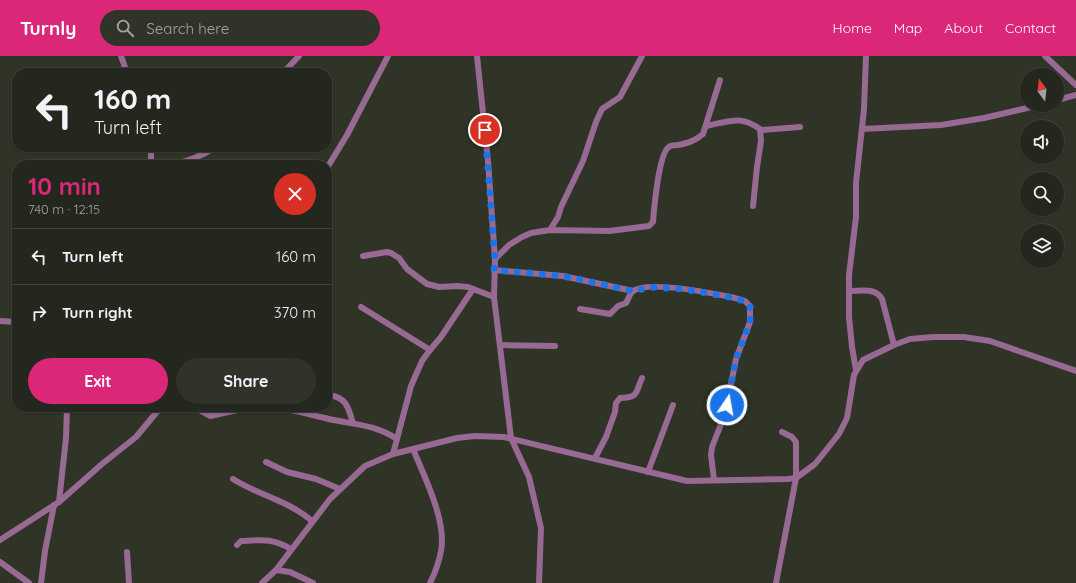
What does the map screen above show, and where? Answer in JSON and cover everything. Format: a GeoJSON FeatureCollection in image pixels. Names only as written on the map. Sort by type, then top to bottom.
{"type":"FeatureCollection","features":[{"type":"Feature","properties":{"kind":"street"},"geometry":{"type":"LineString","coordinates":[[121,56],[125,68]]}},
{"type":"Feature","properties":{"kind":"street"},"geometry":{"type":"LineString","coordinates":[[288,68],[299,56]]}},
{"type":"Feature","properties":{"kind":"street"},"geometry":{"type":"LineString","coordinates":[[332,160],[347,135],[388,56]]}},
{"type":"Feature","properties":{"kind":"street"},"geometry":{"type":"LineString","coordinates":[[477,56],[488,161],[495,259],[494,297],[511,438],[529,478],[541,528],[539,583]]}},
{"type":"Feature","properties":{"kind":"street"},"geometry":{"type":"LineString","coordinates":[[550,230],[558,217],[561,207],[584,161],[596,122],[602,110],[620,97],[642,56]]}},
{"type":"Feature","properties":{"kind":"street"},"geometry":{"type":"LineString","coordinates":[[856,370],[850,332],[850,256],[856,217],[856,183],[862,129],[866,56]]}},
{"type":"Feature","properties":{"kind":"street"},"geometry":{"type":"LineString","coordinates":[[1045,56],[1076,85]]}},
{"type":"Feature","properties":{"kind":"street"},"geometry":{"type":"LineString","coordinates":[[495,259],[509,245],[531,233],[550,230],[609,231],[649,226],[653,222],[655,195],[664,150],[669,147],[697,139],[703,134],[720,80]]}},
{"type":"Feature","properties":{"kind":"street"},"geometry":{"type":"LineString","coordinates":[[1064,98],[1076,95]]}},
{"type":"Feature","properties":{"kind":"street"},"geometry":{"type":"LineString","coordinates":[[862,129],[941,125],[984,118],[1020,110]]}},
{"type":"Feature","properties":{"kind":"street"},"geometry":{"type":"LineString","coordinates":[[706,126],[734,119],[755,125],[761,130],[800,127]]}},
{"type":"Feature","properties":{"kind":"street"},"geometry":{"type":"LineString","coordinates":[[753,206],[761,141],[760,129]]}},
{"type":"Feature","properties":{"kind":"street"},"geometry":{"type":"LineString","coordinates":[[189,160],[207,152]]}},
{"type":"Feature","properties":{"kind":"street"},"geometry":{"type":"LineString","coordinates":[[363,256],[387,252],[392,253],[399,258],[407,269],[427,284],[439,287],[457,286],[473,289],[494,297]]}},
{"type":"Feature","properties":{"kind":"street"},"geometry":{"type":"LineString","coordinates":[[494,270],[563,276],[633,291],[651,287],[682,289],[745,301],[750,306],[750,322],[736,359],[725,414],[712,447],[711,455],[714,480]]}},
{"type":"Feature","properties":{"kind":"street"},"geometry":{"type":"LineString","coordinates":[[393,454],[411,386],[422,362],[473,289]]}},
{"type":"Feature","properties":{"kind":"street"},"geometry":{"type":"LineString","coordinates":[[849,291],[873,290],[879,294],[882,299],[894,344]]}},
{"type":"Feature","properties":{"kind":"street"},"geometry":{"type":"LineString","coordinates":[[580,309],[610,314],[618,306],[626,303],[633,291]]}},
{"type":"Feature","properties":{"kind":"street"},"geometry":{"type":"LineString","coordinates":[[361,308],[430,350]]}},
{"type":"Feature","properties":{"kind":"street"},"geometry":{"type":"LineString","coordinates":[[0,321],[12,322]]}},
{"type":"Feature","properties":{"kind":"street"},"geometry":{"type":"LineString","coordinates":[[262,583],[276,570],[312,521],[340,489],[365,466],[393,454],[475,436],[511,438],[687,481],[796,478],[815,464],[839,434],[847,418],[856,370],[864,360],[894,344],[910,339],[964,337],[990,341],[1076,371]]}},
{"type":"Feature","properties":{"kind":"street"},"geometry":{"type":"LineString","coordinates":[[500,345],[555,346]]}},
{"type":"Feature","properties":{"kind":"street"},"geometry":{"type":"LineString","coordinates":[[595,458],[610,426],[616,403],[620,398],[632,397],[636,394],[642,378]]}},
{"type":"Feature","properties":{"kind":"street"},"geometry":{"type":"LineString","coordinates":[[332,395],[337,396],[346,403],[353,423]]}},
{"type":"Feature","properties":{"kind":"street"},"geometry":{"type":"LineString","coordinates":[[648,472],[673,405]]}},
{"type":"Feature","properties":{"kind":"street"},"geometry":{"type":"LineString","coordinates":[[41,583],[45,551],[57,504],[66,438],[67,412]]}},
{"type":"Feature","properties":{"kind":"street"},"geometry":{"type":"LineString","coordinates":[[0,540],[57,504],[102,464],[136,437],[157,412]]}},
{"type":"Feature","properties":{"kind":"street"},"geometry":{"type":"LineString","coordinates":[[203,412],[210,416],[228,412]]}},
{"type":"Feature","properties":{"kind":"street"},"geometry":{"type":"LineString","coordinates":[[302,412],[326,419],[375,428],[397,439]]}},
{"type":"Feature","properties":{"kind":"street"},"geometry":{"type":"LineString","coordinates":[[776,583],[796,478],[796,442],[792,437],[782,432]]}},
{"type":"Feature","properties":{"kind":"street"},"geometry":{"type":"LineString","coordinates":[[413,449],[433,497],[441,530],[442,550],[438,565],[430,583]]}},
{"type":"Feature","properties":{"kind":"street"},"geometry":{"type":"LineString","coordinates":[[266,462],[287,472],[316,479],[340,489]]}},
{"type":"Feature","properties":{"kind":"street"},"geometry":{"type":"LineString","coordinates":[[233,479],[245,487],[295,508],[312,521]]}},
{"type":"Feature","properties":{"kind":"street"},"geometry":{"type":"LineString","coordinates":[[237,545],[241,541],[267,540],[281,544],[290,549]]}},
{"type":"Feature","properties":{"kind":"street"},"geometry":{"type":"LineString","coordinates":[[127,552],[129,583]]}},
{"type":"Feature","properties":{"kind":"street"},"geometry":{"type":"LineString","coordinates":[[0,562],[29,583]]}},
{"type":"Feature","properties":{"kind":"street"},"geometry":{"type":"LineString","coordinates":[[276,570],[290,572],[313,583]]}},
{"type":"Feature","properties":{"kind":"route"},"geometry":{"type":"LineString","coordinates":[[485,130],[495,259],[494,270],[563,276],[633,291],[651,287],[682,289],[745,301],[750,306],[751,317],[736,359],[727,405]]}}]}
